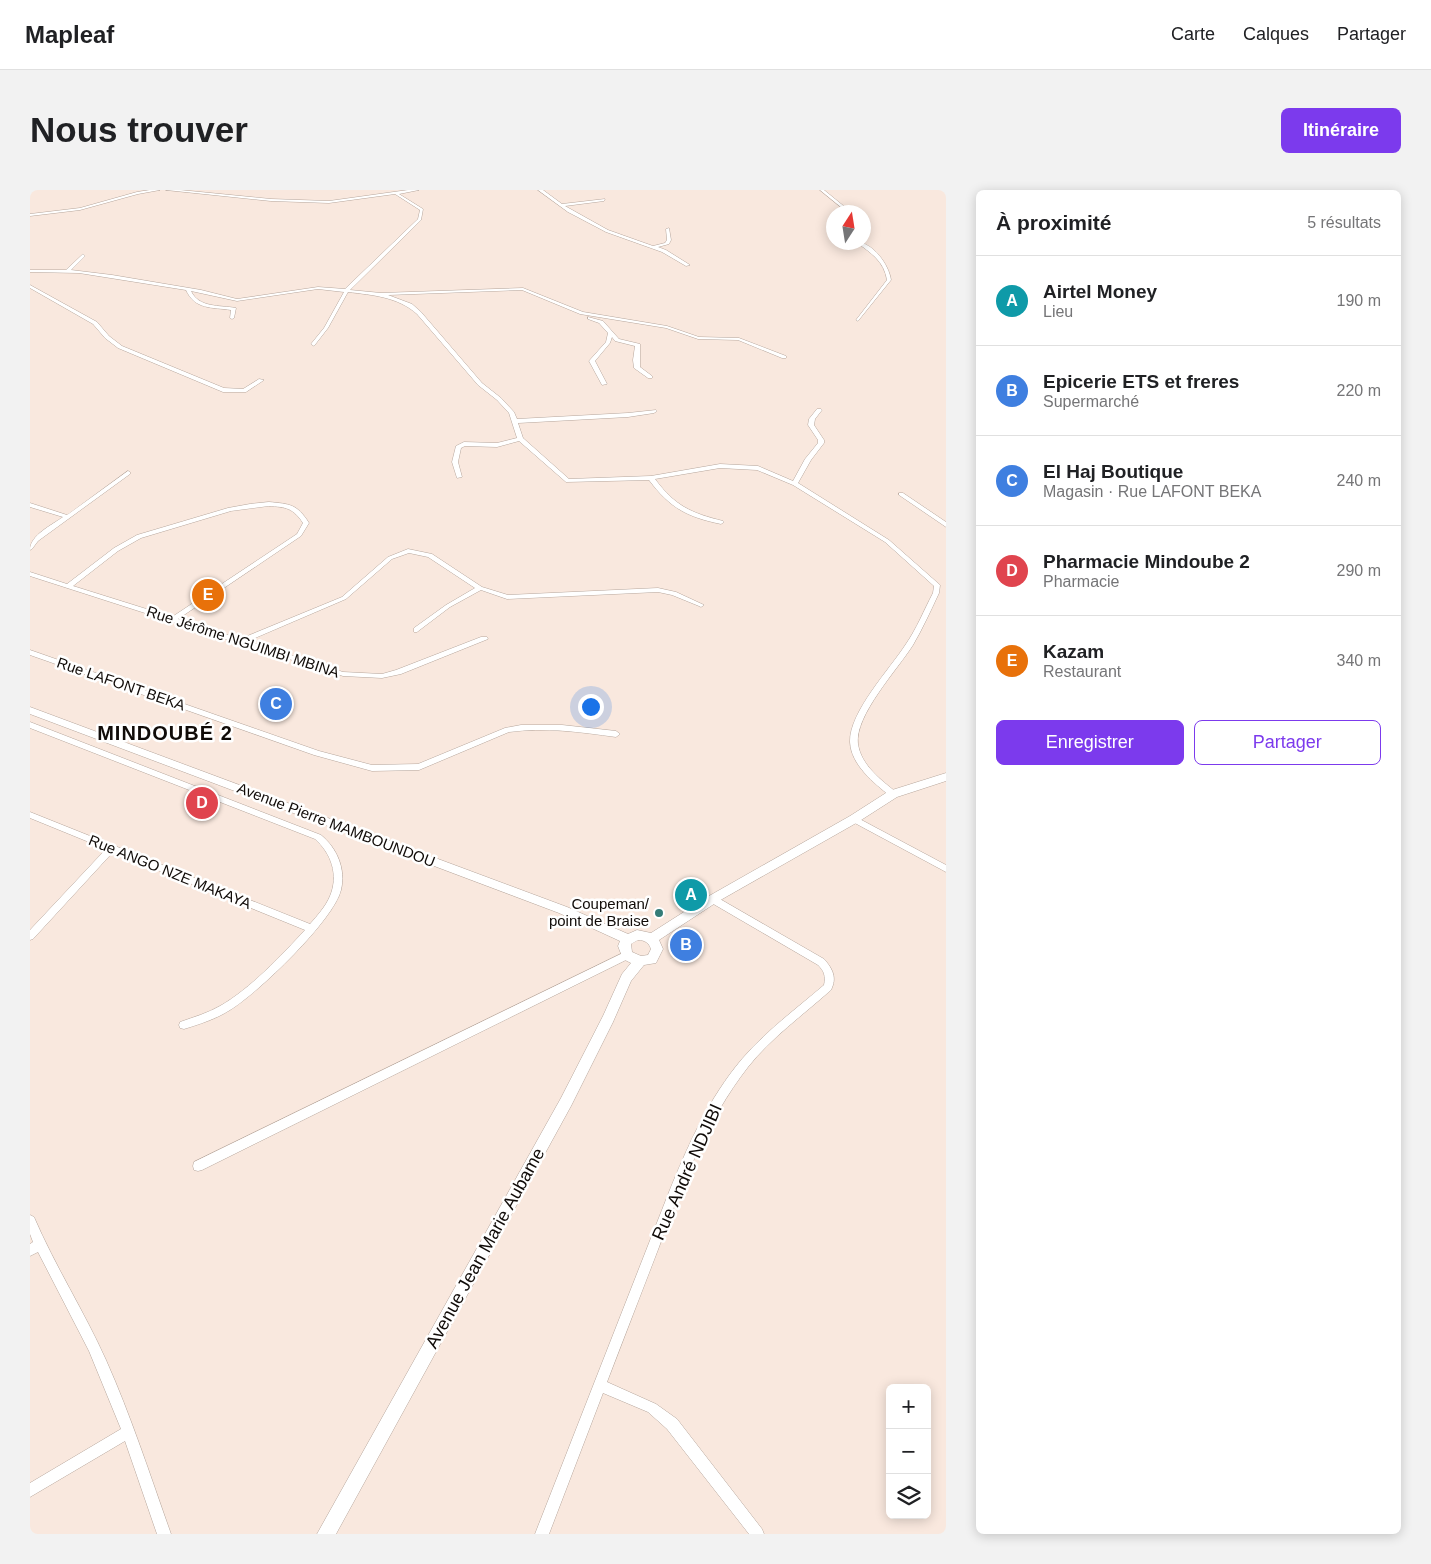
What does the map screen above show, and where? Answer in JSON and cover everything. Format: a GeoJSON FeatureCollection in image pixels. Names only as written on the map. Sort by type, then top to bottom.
{"type":"FeatureCollection","features":[{"type":"Feature","properties":{"kind":"street"},"geometry":{"type":"LineString","coordinates":[[30,215],[80,209],[138,193],[158,190]]}},
{"type":"Feature","properties":{"kind":"street"},"geometry":{"type":"LineString","coordinates":[[168,190],[319,202],[397,194],[417,190]]}},
{"type":"Feature","properties":{"kind":"street"},"geometry":{"type":"LineString","coordinates":[[540,190],[569,211],[607,231],[664,251],[688,265]]}},
{"type":"Feature","properties":{"kind":"street"},"geometry":{"type":"LineString","coordinates":[[822,190],[840,205]]}},
{"type":"Feature","properties":{"kind":"street"},"geometry":{"type":"LineString","coordinates":[[314,344],[326,328],[347,290],[419,221],[422,214],[420,208],[397,194]]}},
{"type":"Feature","properties":{"kind":"street"},"geometry":{"type":"LineString","coordinates":[[563,205],[604,200]]}},
{"type":"Feature","properties":{"kind":"street"},"geometry":{"type":"LineString","coordinates":[[652,248],[667,244],[669,240],[668,229]]}},
{"type":"Feature","properties":{"kind":"street"},"geometry":{"type":"LineString","coordinates":[[858,320],[886,286],[889,275],[879,257],[869,250]]}},
{"type":"Feature","properties":{"kind":"street"},"geometry":{"type":"LineString","coordinates":[[67,272],[83,255]]}},
{"type":"Feature","properties":{"kind":"street"},"geometry":{"type":"LineString","coordinates":[[30,271],[112,276],[188,289],[237,300],[318,288],[381,294],[519,289],[533,292],[563,306],[588,314],[666,327],[698,338],[739,339],[784,357]]}},
{"type":"Feature","properties":{"kind":"street"},"geometry":{"type":"LineString","coordinates":[[30,286],[96,323],[107,337],[120,346],[216,388],[237,392],[249,388],[261,380]]}},
{"type":"Feature","properties":{"kind":"street"},"geometry":{"type":"LineString","coordinates":[[188,289],[192,298],[199,304],[234,309],[232,318]]}},
{"type":"Feature","properties":{"kind":"street"},"geometry":{"type":"LineString","coordinates":[[381,294],[414,308],[480,384],[499,399],[512,413],[516,421],[520,440],[568,481],[651,478],[730,465],[758,468],[795,484],[886,541],[936,585],[938,590],[910,644],[869,703],[855,734],[854,745],[862,762],[874,777],[893,794]]}},
{"type":"Feature","properties":{"kind":"street"},"geometry":{"type":"LineString","coordinates":[[563,306],[571,312],[601,322],[617,340],[638,345],[637,368],[650,377]]}},
{"type":"Feature","properties":{"kind":"street"},"geometry":{"type":"LineString","coordinates":[[604,384],[592,361],[608,342],[611,333]]}},
{"type":"Feature","properties":{"kind":"street"},"geometry":{"type":"LineString","coordinates":[[795,484],[808,459],[821,443],[811,425],[812,419],[819,410]]}},
{"type":"Feature","properties":{"kind":"street"},"geometry":{"type":"LineString","coordinates":[[516,421],[628,415],[654,411]]}},
{"type":"Feature","properties":{"kind":"street"},"geometry":{"type":"LineString","coordinates":[[459,476],[455,462],[458,447],[464,444],[501,444],[520,440]]}},
{"type":"Feature","properties":{"kind":"street"},"geometry":{"type":"LineString","coordinates":[[30,548],[36,540],[128,473]]}},
{"type":"Feature","properties":{"kind":"street"},"geometry":{"type":"LineString","coordinates":[[651,478],[667,500],[676,507],[702,519],[721,522]]}},
{"type":"Feature","properties":{"kind":"street"},"geometry":{"type":"LineString","coordinates":[[901,494],[946,525]]}},
{"type":"Feature","properties":{"kind":"street"},"geometry":{"type":"LineString","coordinates":[[68,586],[135,538],[193,520],[231,510],[266,504],[290,507],[304,516],[306,523],[299,535],[172,620]]}},
{"type":"Feature","properties":{"kind":"street"},"geometry":{"type":"LineString","coordinates":[[30,505],[68,517]]}},
{"type":"Feature","properties":{"kind":"street"},"geometry":{"type":"LineString","coordinates":[[239,642],[344,598],[390,558],[408,552],[430,555],[480,588],[498,595],[521,598],[662,590],[701,605]]}},
{"type":"Feature","properties":{"kind":"street","name":"Rue Jérôme NGUIMBI MBINA"},"geometry":{"type":"LineString","coordinates":[[30,574],[336,673],[367,676],[398,672],[484,639]]}},
{"type":"Feature","properties":{"kind":"street"},"geometry":{"type":"LineString","coordinates":[[936,585],[946,580]]}},
{"type":"Feature","properties":{"kind":"street"},"geometry":{"type":"LineString","coordinates":[[417,630],[448,606],[480,588]]}},
{"type":"Feature","properties":{"kind":"street","name":"Rue LAFONT BEKA"},"geometry":{"type":"LineString","coordinates":[[30,652],[317,754],[372,768],[419,767],[508,730],[519,728],[556,727],[616,734]]}},
{"type":"Feature","properties":{"kind":"street","name":"Avenue Pierre MAMBOUNDOU"},"geometry":{"type":"LineString","coordinates":[[30,710],[613,931],[628,939]]}},
{"type":"Feature","properties":{"kind":"street"},"geometry":{"type":"LineString","coordinates":[[30,725],[318,837],[325,842],[332,853],[337,874],[337,887],[334,899],[310,928],[266,975],[236,1001],[226,1008],[184,1025]]}},
{"type":"Feature","properties":{"kind":"street"},"geometry":{"type":"LineString","coordinates":[[652,939],[713,899],[854,820],[893,794],[946,777]]}},
{"type":"Feature","properties":{"kind":"street","name":"Rue ANGO NZE MAKAYA"},"geometry":{"type":"LineString","coordinates":[[30,816],[310,928]]}},
{"type":"Feature","properties":{"kind":"street"},"geometry":{"type":"LineString","coordinates":[[854,820],[946,869]]}},
{"type":"Feature","properties":{"kind":"street"},"geometry":{"type":"LineString","coordinates":[[32,931],[111,849]]}},
{"type":"Feature","properties":{"kind":"street","name":"Rue André NDJIBI"},"geometry":{"type":"LineString","coordinates":[[542,1534],[665,1217],[697,1141],[715,1106],[737,1073],[762,1045],[828,987],[831,979],[828,970],[821,962],[713,899]]}},
{"type":"Feature","properties":{"kind":"street"},"geometry":{"type":"LineString","coordinates":[[198,1166],[634,958],[649,960],[655,956],[657,949],[652,939],[642,935],[628,939],[624,946],[634,958]]}},
{"type":"Feature","properties":{"kind":"street","name":"Avenue Jean Marie Aubame"},"geometry":{"type":"LineString","coordinates":[[326,1534],[566,1102],[609,1018],[634,958]]}},
{"type":"Feature","properties":{"kind":"street"},"geometry":{"type":"LineString","coordinates":[[30,1222],[35,1248],[68,1296],[102,1364],[129,1432],[164,1534]]}},
{"type":"Feature","properties":{"kind":"street"},"geometry":{"type":"LineString","coordinates":[[601,1386],[652,1408],[672,1424],[757,1534]]}},
{"type":"Feature","properties":{"kind":"street"},"geometry":{"type":"LineString","coordinates":[[30,1490],[129,1432]]}},
{"type":"Feature","properties":{"kind":"place","name":"Kazam"},"geometry":{"type":"Point","coordinates":[208,595]}},
{"type":"Feature","properties":{"kind":"place","name":"El Haj Boutique"},"geometry":{"type":"Point","coordinates":[276,704]}},
{"type":"Feature","properties":{"kind":"place","name":"Pharmacie Mindoube 2"},"geometry":{"type":"Point","coordinates":[202,803]}},
{"type":"Feature","properties":{"kind":"place","name":"Airtel Money"},"geometry":{"type":"Point","coordinates":[691,895]}},
{"type":"Feature","properties":{"kind":"place","name":"Coupeman/ point de Braise"},"geometry":{"type":"Point","coordinates":[659,913]}},
{"type":"Feature","properties":{"kind":"place","name":"Epicerie ETS et freres"},"geometry":{"type":"Point","coordinates":[686,945]}},
{"type":"Feature","properties":{"kind":"district","name":"MINDOUBÉ 2"},"geometry":{"type":"Point","coordinates":[165,733]}}]}
